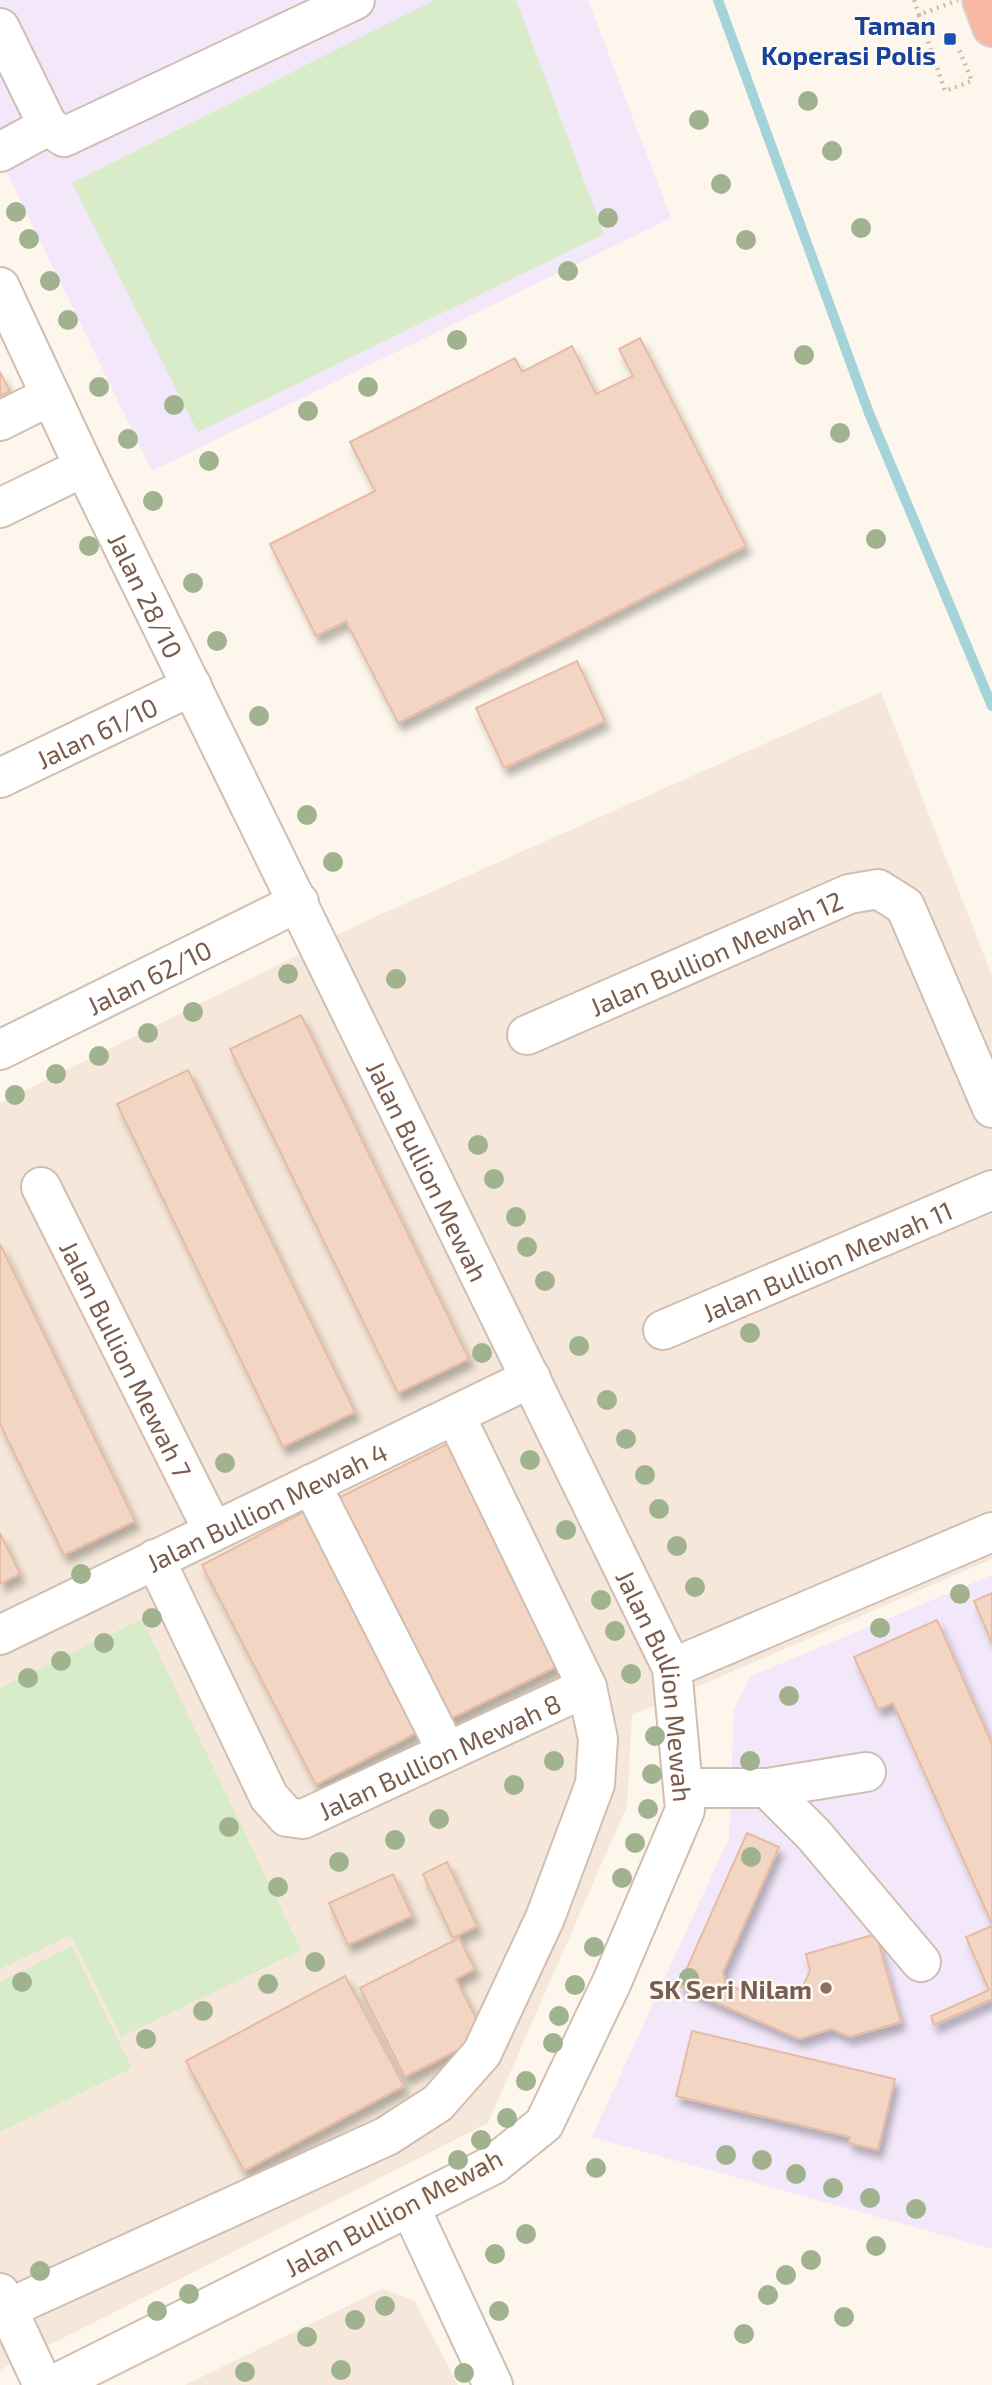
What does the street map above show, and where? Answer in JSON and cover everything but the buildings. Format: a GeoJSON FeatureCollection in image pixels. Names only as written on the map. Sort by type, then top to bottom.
{"type":"FeatureCollection","features":[{"type":"Feature","properties":{"kind":"highway"},"geometry":{"type":"LineString","coordinates":[[982,0],[992,27]]}},
{"type":"Feature","properties":{"kind":"street"},"geometry":{"type":"LineString","coordinates":[[0,27],[48,126],[64,137],[355,0]]}},
{"type":"Feature","properties":{"kind":"street"},"geometry":{"type":"LineString","coordinates":[[0,152],[48,126]]}},
{"type":"Feature","properties":{"kind":"street","name":"Jalan 28/10"},"geometry":{"type":"LineString","coordinates":[[0,287],[84,467],[299,902]]}},
{"type":"Feature","properties":{"kind":"street"},"geometry":{"type":"LineString","coordinates":[[0,421],[50,396]]}},
{"type":"Feature","properties":{"kind":"street"},"geometry":{"type":"LineString","coordinates":[[0,508],[84,467]]}},
{"type":"Feature","properties":{"kind":"street","name":"Jalan 61/10"},"geometry":{"type":"LineString","coordinates":[[0,778],[192,686]]}},
{"type":"Feature","properties":{"kind":"street","name":"Jalan Bullion Mewah 12"},"geometry":{"type":"LineString","coordinates":[[527,1035],[849,894],[878,889],[905,906],[992,1108]]}},
{"type":"Feature","properties":{"kind":"street","name":"Jalan 62/10"},"geometry":{"type":"LineString","coordinates":[[0,1050],[299,902]]}},
{"type":"Feature","properties":{"kind":"street","name":"Jalan Bullion Mewah"},"geometry":{"type":"LineString","coordinates":[[53,2385],[493,2165],[544,2124],[611,1984],[685,1810],[672,1668],[299,902]]}},
{"type":"Feature","properties":{"kind":"street","name":"Jalan Bullion Mewah 7"},"geometry":{"type":"LineString","coordinates":[[41,1187],[213,1531]]}},
{"type":"Feature","properties":{"kind":"street","name":"Jalan Bullion Mewah 11"},"geometry":{"type":"LineString","coordinates":[[663,1330],[992,1190]]}},
{"type":"Feature","properties":{"kind":"street","name":"Jalan Bullion Mewah 4"},"geometry":{"type":"LineString","coordinates":[[0,1635],[531,1378]]}},
{"type":"Feature","properties":{"kind":"street"},"geometry":{"type":"LineString","coordinates":[[43,2385],[4,2301],[387,2136],[438,2103],[482,2053],[545,1918],[595,1784],[598,1739],[587,1687],[455,1415]]}},
{"type":"Feature","properties":{"kind":"street"},"geometry":{"type":"LineString","coordinates":[[311,1484],[447,1752]]}},
{"type":"Feature","properties":{"kind":"street"},"geometry":{"type":"LineString","coordinates":[[672,1668],[992,1532]]}},
{"type":"Feature","properties":{"kind":"street","name":"Jalan Bullion Mewah 8"},"geometry":{"type":"LineString","coordinates":[[155,1559],[269,1797],[287,1817],[303,1819],[587,1687]]}},
{"type":"Feature","properties":{"kind":"street"},"geometry":{"type":"LineString","coordinates":[[685,1787],[767,1788],[866,1772]]}},
{"type":"Feature","properties":{"kind":"street"},"geometry":{"type":"LineString","coordinates":[[767,1788],[814,1836],[921,1962]]}},
{"type":"Feature","properties":{"kind":"street"},"geometry":{"type":"LineString","coordinates":[[410,2207],[493,2385]]}},
{"type":"Feature","properties":{"kind":"path"},"geometry":{"type":"LineString","coordinates":[[914,0],[945,91],[972,81],[954,35]]}},
{"type":"Feature","properties":{"kind":"path"},"geometry":{"type":"LineString","coordinates":[[940,0],[945,12]]}},
{"type":"Feature","properties":{"kind":"path"},"geometry":{"type":"LineString","coordinates":[[919,15],[958,0]]}},
{"type":"Feature","properties":{"kind":"shaded area"},"geometry":{"type":"Polygon","coordinates":[[[0,0],[588,0],[671,218],[152,471],[0,158],[0,0]]]}},
{"type":"Feature","properties":{"kind":"shaded area"},"geometry":{"type":"Polygon","coordinates":[[[881,692],[992,976],[992,1559],[632,1715],[627,1806],[488,2123],[0,2370],[0,1103],[368,920],[881,692]]]}},
{"type":"Feature","properties":{"kind":"shaded area","name":"SK Seri Nilam"},"geometry":{"type":"Polygon","coordinates":[[[992,1575],[992,2249],[592,2137],[729,1838],[734,1709],[751,1676],[992,1575]]]}},
{"type":"Feature","properties":{"kind":"shaded area"},"geometry":{"type":"Polygon","coordinates":[[[382,2289],[414,2300],[458,2385],[185,2385],[382,2289]]]}},
{"type":"Feature","properties":{"kind":"green space"},"geometry":{"type":"Polygon","coordinates":[[[435,0],[516,0],[604,234],[198,432],[72,183],[435,0]]]}},
{"type":"Feature","properties":{"kind":"green space"},"geometry":{"type":"Polygon","coordinates":[[[142,1619],[301,1950],[121,2037],[71,1935],[0,1969],[0,1688],[142,1619]]]}},
{"type":"Feature","properties":{"kind":"green space"},"geometry":{"type":"Polygon","coordinates":[[[72,1946],[132,2068],[0,2132],[0,1982],[72,1946]]]}},
{"type":"Feature","properties":{"kind":"waterway"},"geometry":{"type":"LineString","coordinates":[[718,0],[869,413],[992,706]]}},
{"type":"Feature","properties":{"kind":"place","name":"Taman Koperasi Polis"},"geometry":{"type":"Point","coordinates":[950,39]}},
{"type":"Feature","properties":{"kind":"place","name":"SK Seri Nilam"},"geometry":{"type":"Point","coordinates":[826,1988]}}]}
